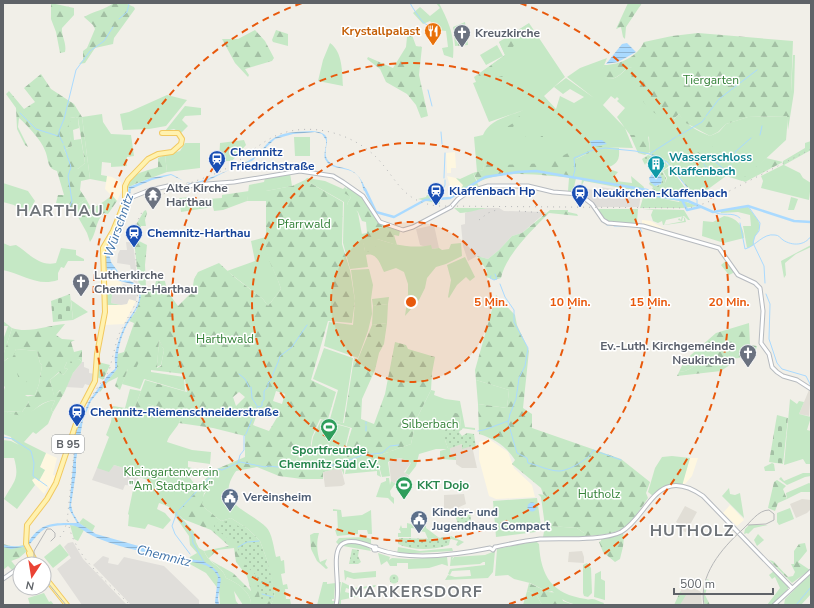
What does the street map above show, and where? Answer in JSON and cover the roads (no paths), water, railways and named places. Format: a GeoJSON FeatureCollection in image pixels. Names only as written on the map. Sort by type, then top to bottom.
{"type":"FeatureCollection","features":[{"type":"Feature","properties":{"kind":"main road","name":"B 95"},"geometry":{"type":"LineString","coordinates":[[31,556],[27,546],[27,525],[47,499],[56,483],[84,399],[95,381],[97,354],[105,312],[102,249],[113,231],[127,200],[126,184],[142,164],[156,155],[174,151],[182,144],[182,139],[178,133],[162,133]]}},
{"type":"Feature","properties":{"kind":"main road"},"geometry":{"type":"LineString","coordinates":[[127,200],[150,190],[168,186],[181,189],[193,185],[231,183],[293,171],[305,171],[333,176],[364,196],[380,222],[402,230],[413,228],[452,207],[458,199],[468,192],[486,186],[532,186],[552,192],[576,194],[588,200],[603,220],[610,224],[638,225],[719,248],[738,275],[755,283],[762,292],[762,347],[769,354],[772,367],[783,376],[797,380],[811,389]]}},
{"type":"Feature","properties":{"kind":"main road"},"geometry":{"type":"LineString","coordinates":[[336,605],[338,590],[335,557],[338,549],[346,542],[354,541],[373,547],[374,550],[377,549],[396,555],[411,556],[450,554],[490,548],[492,545],[495,547],[528,540],[601,537],[617,534],[630,524],[659,492],[672,487],[682,486],[694,490],[703,496],[792,588]]}},
{"type":"Feature","properties":{"kind":"main road"},"geometry":{"type":"LineString","coordinates":[[774,605],[811,571]]}},
{"type":"Feature","properties":{"kind":"main road"},"geometry":{"type":"LineString","coordinates":[[3,579],[12,573]]}},
{"type":"Feature","properties":{"kind":"main road"},"geometry":{"type":"LineString","coordinates":[[52,587],[65,605]]}},
{"type":"Feature","properties":{"kind":"main road"},"geometry":{"type":"LineString","coordinates":[[52,590],[65,605]]}},
{"type":"Feature","properties":{"kind":"water"},"geometry":{"type":"Polygon","coordinates":[[[627,43],[636,52],[618,62],[606,64],[622,44],[627,43]]]}},
{"type":"Feature","properties":{"kind":"water"},"geometry":{"type":"Polygon","coordinates":[[[312,131],[320,132],[327,138],[327,159],[335,166],[346,168],[357,174],[362,180],[366,190],[364,191],[356,174],[348,170],[335,167],[328,163],[325,159],[326,140],[322,134],[315,132],[293,134],[275,139],[252,161],[234,168],[252,159],[270,141],[280,135],[298,132],[312,131]]]}},
{"type":"Feature","properties":{"kind":"water"},"geometry":{"type":"Polygon","coordinates":[[[602,140],[607,144],[592,147],[590,141],[602,140]]]}},
{"type":"Feature","properties":{"kind":"water","name":"Chemnitz"},"geometry":{"type":"Polygon","coordinates":[[[231,169],[207,181],[190,184],[171,175],[152,180],[131,189],[129,201],[109,254],[111,262],[122,277],[138,285],[141,297],[121,339],[117,369],[91,401],[83,420],[76,460],[76,472],[71,505],[73,513],[79,523],[96,534],[181,558],[203,561],[211,566],[217,571],[221,579],[218,598],[219,605],[216,605],[215,602],[218,577],[209,567],[203,564],[173,560],[120,546],[102,540],[74,526],[52,526],[43,530],[28,546],[11,549],[3,547],[3,545],[25,545],[37,532],[47,525],[77,523],[69,509],[76,432],[89,401],[108,375],[115,369],[116,349],[118,342],[139,298],[137,288],[116,279],[111,275],[107,269],[105,260],[129,187],[151,178],[171,174],[191,183],[231,169]]]}},
{"type":"Feature","properties":{"kind":"water"},"geometry":{"type":"Polygon","coordinates":[[[657,173],[662,179],[661,184],[655,186],[650,182],[649,178],[652,174],[657,173]]]}},
{"type":"Feature","properties":{"kind":"water"},"geometry":{"type":"Polygon","coordinates":[[[532,502],[537,507],[532,512],[527,507],[532,502]]]}},
{"type":"Feature","properties":{"kind":"waterway"},"geometry":{"type":"LineString","coordinates":[[410,3],[423,22],[433,29],[431,39]]}},
{"type":"Feature","properties":{"kind":"waterway"},"geometry":{"type":"LineString","coordinates":[[119,19],[127,12],[129,4]]}},
{"type":"Feature","properties":{"kind":"waterway"},"geometry":{"type":"LineString","coordinates":[[63,143],[59,135],[59,131],[64,119],[76,70],[90,51],[104,41],[113,27]]}},
{"type":"Feature","properties":{"kind":"waterway"},"geometry":{"type":"LineString","coordinates":[[706,116],[719,99],[757,70]]}},
{"type":"Feature","properties":{"kind":"waterway"},"geometry":{"type":"LineString","coordinates":[[428,90],[432,106]]}},
{"type":"Feature","properties":{"kind":"waterway"},"geometry":{"type":"LineString","coordinates":[[20,113],[36,129],[58,136]]}},
{"type":"Feature","properties":{"kind":"waterway"},"geometry":{"type":"LineString","coordinates":[[678,136],[702,122],[705,118]]}},
{"type":"Feature","properties":{"kind":"waterway"},"geometry":{"type":"LineString","coordinates":[[760,135],[762,126]]}},
{"type":"Feature","properties":{"kind":"waterway"},"geometry":{"type":"LineString","coordinates":[[441,132],[442,144]]}},
{"type":"Feature","properties":{"kind":"waterway"},"geometry":{"type":"LineString","coordinates":[[651,153],[676,137]]}},
{"type":"Feature","properties":{"kind":"waterway"},"geometry":{"type":"LineString","coordinates":[[734,162],[738,158],[735,152],[751,138]]}},
{"type":"Feature","properties":{"kind":"waterway"},"geometry":{"type":"LineString","coordinates":[[64,146],[71,167],[68,176],[72,201],[70,206]]}},
{"type":"Feature","properties":{"kind":"waterway"},"geometry":{"type":"LineString","coordinates":[[573,177],[575,170],[574,158],[593,150],[605,148],[650,154],[667,162],[697,200],[697,204]]}},
{"type":"Feature","properties":{"kind":"waterway"},"geometry":{"type":"LineString","coordinates":[[444,178],[445,153]]}},
{"type":"Feature","properties":{"kind":"waterway"},"geometry":{"type":"LineString","coordinates":[[711,158],[725,170],[731,165]]}},
{"type":"Feature","properties":{"kind":"waterway"},"geometry":{"type":"LineString","coordinates":[[704,164],[707,168],[706,171]]}},
{"type":"Feature","properties":{"kind":"waterway"},"geometry":{"type":"LineString","coordinates":[[657,173],[661,168]]}},
{"type":"Feature","properties":{"kind":"waterway","name":"Würschnitz"},"geometry":{"type":"LineString","coordinates":[[365,189],[376,212],[394,217],[425,200],[450,198],[485,177],[536,171],[647,190],[658,196],[688,201],[713,212],[748,206],[794,221],[811,222]]}},
{"type":"Feature","properties":{"kind":"waterway"},"geometry":{"type":"LineString","coordinates":[[698,174],[703,172]]}},
{"type":"Feature","properties":{"kind":"waterway"},"geometry":{"type":"LineString","coordinates":[[439,198],[445,185],[445,180]]}},
{"type":"Feature","properties":{"kind":"waterway"},"geometry":{"type":"LineString","coordinates":[[705,185],[708,188]]}},
{"type":"Feature","properties":{"kind":"waterway"},"geometry":{"type":"LineString","coordinates":[[682,200],[687,210],[700,207]]}},
{"type":"Feature","properties":{"kind":"waterway"},"geometry":{"type":"LineString","coordinates":[[748,206],[760,223],[759,231],[755,236],[753,243],[764,266],[765,283]]}},
{"type":"Feature","properties":{"kind":"waterway"},"geometry":{"type":"LineString","coordinates":[[714,212],[734,215],[740,218]]}},
{"type":"Feature","properties":{"kind":"waterway"},"geometry":{"type":"LineString","coordinates":[[740,223],[745,249],[771,235],[778,236],[783,240],[794,244],[805,242],[811,236]]}},
{"type":"Feature","properties":{"kind":"waterway"},"geometry":{"type":"LineString","coordinates":[[607,225],[612,225]]}},
{"type":"Feature","properties":{"kind":"waterway"},"geometry":{"type":"LineString","coordinates":[[614,226],[625,226]]}},
{"type":"Feature","properties":{"kind":"waterway"},"geometry":{"type":"LineString","coordinates":[[640,228],[642,232]]}},
{"type":"Feature","properties":{"kind":"waterway"},"geometry":{"type":"LineString","coordinates":[[491,276],[490,278],[494,280],[497,279],[495,274]]}},
{"type":"Feature","properties":{"kind":"waterway"},"geometry":{"type":"LineString","coordinates":[[500,284],[505,297],[514,310],[514,322],[528,348],[525,366],[519,378],[516,399],[510,414],[508,423],[510,428]]}},
{"type":"Feature","properties":{"kind":"waterway"},"geometry":{"type":"LineString","coordinates":[[766,294],[770,304],[769,339],[777,363],[782,369],[806,376],[811,386]]}},
{"type":"Feature","properties":{"kind":"waterway"},"geometry":{"type":"LineString","coordinates":[[257,407],[262,406],[264,391],[268,387],[268,383],[271,380],[280,356],[292,347],[307,325]]}},
{"type":"Feature","properties":{"kind":"waterway"},"geometry":{"type":"LineString","coordinates":[[239,374],[245,379],[249,387]]}},
{"type":"Feature","properties":{"kind":"waterway"},"geometry":{"type":"LineString","coordinates":[[251,387],[252,398],[257,406]]}},
{"type":"Feature","properties":{"kind":"waterway"},"geometry":{"type":"LineString","coordinates":[[255,412],[257,408]]}},
{"type":"Feature","properties":{"kind":"waterway"},"geometry":{"type":"LineString","coordinates":[[246,434],[252,419]]}},
{"type":"Feature","properties":{"kind":"waterway"},"geometry":{"type":"LineString","coordinates":[[484,430],[508,421]]}},
{"type":"Feature","properties":{"kind":"waterway"},"geometry":{"type":"LineString","coordinates":[[366,426],[366,431]]}},
{"type":"Feature","properties":{"kind":"waterway"},"geometry":{"type":"LineString","coordinates":[[510,429],[517,453],[527,458],[528,463],[547,469],[555,471],[568,469],[583,461],[593,450],[621,460]]}},
{"type":"Feature","properties":{"kind":"waterway"},"geometry":{"type":"LineString","coordinates":[[478,431],[483,430]]}},
{"type":"Feature","properties":{"kind":"waterway"},"geometry":{"type":"LineString","coordinates":[[238,463],[240,455],[244,450],[245,435]]}},
{"type":"Feature","properties":{"kind":"waterway"},"geometry":{"type":"LineString","coordinates":[[3,437],[13,439],[31,451],[34,463],[33,476],[47,486]]}},
{"type":"Feature","properties":{"kind":"waterway"},"geometry":{"type":"LineString","coordinates":[[347,461],[363,455],[382,453],[390,446],[399,445]]}},
{"type":"Feature","properties":{"kind":"waterway"},"geometry":{"type":"LineString","coordinates":[[179,510],[218,469],[222,470],[240,462],[265,467],[278,467],[292,464],[293,462],[320,466],[346,462]]}},
{"type":"Feature","properties":{"kind":"waterway","name":"Chemnitz"},"geometry":{"type":"LineString","coordinates":[[177,512],[172,526],[175,534],[190,554]]}},
{"type":"Feature","properties":{"kind":"waterway","name":"Chemnitz"},"geometry":{"type":"LineString","coordinates":[[176,513],[192,534],[193,543],[204,562]]}},
{"type":"Feature","properties":{"kind":"waterway"},"geometry":{"type":"LineString","coordinates":[[248,542],[259,541]]}},
{"type":"Feature","properties":{"kind":"waterway"},"geometry":{"type":"LineString","coordinates":[[238,547],[247,542]]}},
{"type":"Feature","properties":{"kind":"waterway"},"geometry":{"type":"LineString","coordinates":[[796,605],[811,587]]}},
{"type":"Feature","properties":{"kind":"waterway"},"geometry":{"type":"LineString","coordinates":[[262,594],[273,597]]}},
{"type":"Feature","properties":{"kind":"waterway"},"geometry":{"type":"LineString","coordinates":[[504,605],[511,605]]}},
{"type":"Feature","properties":{"kind":"tram line"},"geometry":{"type":"LineString","coordinates":[[704,605],[703,594],[705,584],[713,563],[734,537],[758,514],[769,510],[774,514],[774,520],[766,524],[748,525]]}},
{"type":"Feature","properties":{"kind":"tram line"},"geometry":{"type":"LineString","coordinates":[[34,556],[34,551],[47,529],[51,529],[55,533],[55,537],[51,541]]}},
{"type":"Feature","properties":{"kind":"tram line"},"geometry":{"type":"LineString","coordinates":[[52,588],[66,605]]}},
{"type":"Feature","properties":{"kind":"railway"},"geometry":{"type":"LineString","coordinates":[[149,204],[166,193],[229,167],[273,137],[280,134],[306,129],[332,133],[357,143],[378,159],[402,189],[409,195],[426,204],[438,206],[689,208],[706,203],[811,149]]}},
{"type":"Feature","properties":{"kind":"railway"},"geometry":{"type":"LineString","coordinates":[[479,220],[488,213],[499,209]]}},
{"type":"Feature","properties":{"kind":"railway"},"geometry":{"type":"LineString","coordinates":[[60,537],[67,522],[77,425],[85,406],[109,371],[118,336],[137,301],[138,284],[134,237],[136,224],[143,210]]}},
{"type":"Feature","properties":{"kind":"railway"},"geometry":{"type":"LineString","coordinates":[[519,211],[544,213]]}},
{"type":"Feature","properties":{"kind":"railway"},"geometry":{"type":"LineString","coordinates":[[68,521],[71,534],[84,557],[130,605]]}},
{"type":"Feature","properties":{"kind":"place","name":"Krystallpalast"},"geometry":{"type":"Point","coordinates":[433,46]}},
{"type":"Feature","properties":{"kind":"place","name":"Kreuzkirche"},"geometry":{"type":"Point","coordinates":[462,48]}},
{"type":"Feature","properties":{"kind":"place","name":"Chemnitz Friedrichstraße"},"geometry":{"type":"Point","coordinates":[217,174]}},
{"type":"Feature","properties":{"kind":"place","name":"Wasserschloss Klaffenbach"},"geometry":{"type":"Point","coordinates":[656,179]}},
{"type":"Feature","properties":{"kind":"place","name":"Klaffenbach Hp"},"geometry":{"type":"Point","coordinates":[436,206]}},
{"type":"Feature","properties":{"kind":"place","name":"Neukirchen-Klaffenbach"},"geometry":{"type":"Point","coordinates":[580,208]}},
{"type":"Feature","properties":{"kind":"place","name":"Alte Kirche Harthau"},"geometry":{"type":"Point","coordinates":[153,210]}},
{"type":"Feature","properties":{"kind":"place","name":"Chemnitz-Harthau"},"geometry":{"type":"Point","coordinates":[134,248]}},
{"type":"Feature","properties":{"kind":"place","name":"Lutherkirche Chemnitz-Harthau"},"geometry":{"type":"Point","coordinates":[81,297]}},
{"type":"Feature","properties":{"kind":"place","name":"Ev.-Luth. Kirchgemeinde Neukirchen"},"geometry":{"type":"Point","coordinates":[748,368]}},
{"type":"Feature","properties":{"kind":"place","name":"Chemnitz-Riemenschneiderstraße"},"geometry":{"type":"Point","coordinates":[77,427]}},
{"type":"Feature","properties":{"kind":"place","name":"Sportfreunde Chemnitz Süd e.V."},"geometry":{"type":"Point","coordinates":[329,442]}},
{"type":"Feature","properties":{"kind":"place","name":"KKT Dojo"},"geometry":{"type":"Point","coordinates":[404,500]}},
{"type":"Feature","properties":{"kind":"place","name":"Vereinsheim"},"geometry":{"type":"Point","coordinates":[230,512]}},
{"type":"Feature","properties":{"kind":"place","name":"Kinder- und Jugendhaus Compact"},"geometry":{"type":"Point","coordinates":[419,534]}},
{"type":"Feature","properties":{"kind":"district","name":"HARTHAU"},"geometry":{"type":"Point","coordinates":[60,210]}},
{"type":"Feature","properties":{"kind":"district","name":"HUTHOLZ"},"geometry":{"type":"Point","coordinates":[692,530]}},
{"type":"Feature","properties":{"kind":"district","name":"MARKERSDORF"},"geometry":{"type":"Point","coordinates":[416,591]}},
{"type":"Feature","properties":{"kind":"park label","name":"Tiergarten"},"geometry":{"type":"Point","coordinates":[711,80]}},
{"type":"Feature","properties":{"kind":"park label","name":"Pfarrwald"},"geometry":{"type":"Point","coordinates":[304,224]}},
{"type":"Feature","properties":{"kind":"park label","name":"Harthwald"},"geometry":{"type":"Point","coordinates":[225,339]}},
{"type":"Feature","properties":{"kind":"park label","name":"Silberbach"},"geometry":{"type":"Point","coordinates":[430,424]}},
{"type":"Feature","properties":{"kind":"park label","name":"Kleingartenverein \"Am Stadtpark\""},"geometry":{"type":"Point","coordinates":[171,479]}},
{"type":"Feature","properties":{"kind":"park label","name":"Hutholz"},"geometry":{"type":"Point","coordinates":[599,494]}}]}
